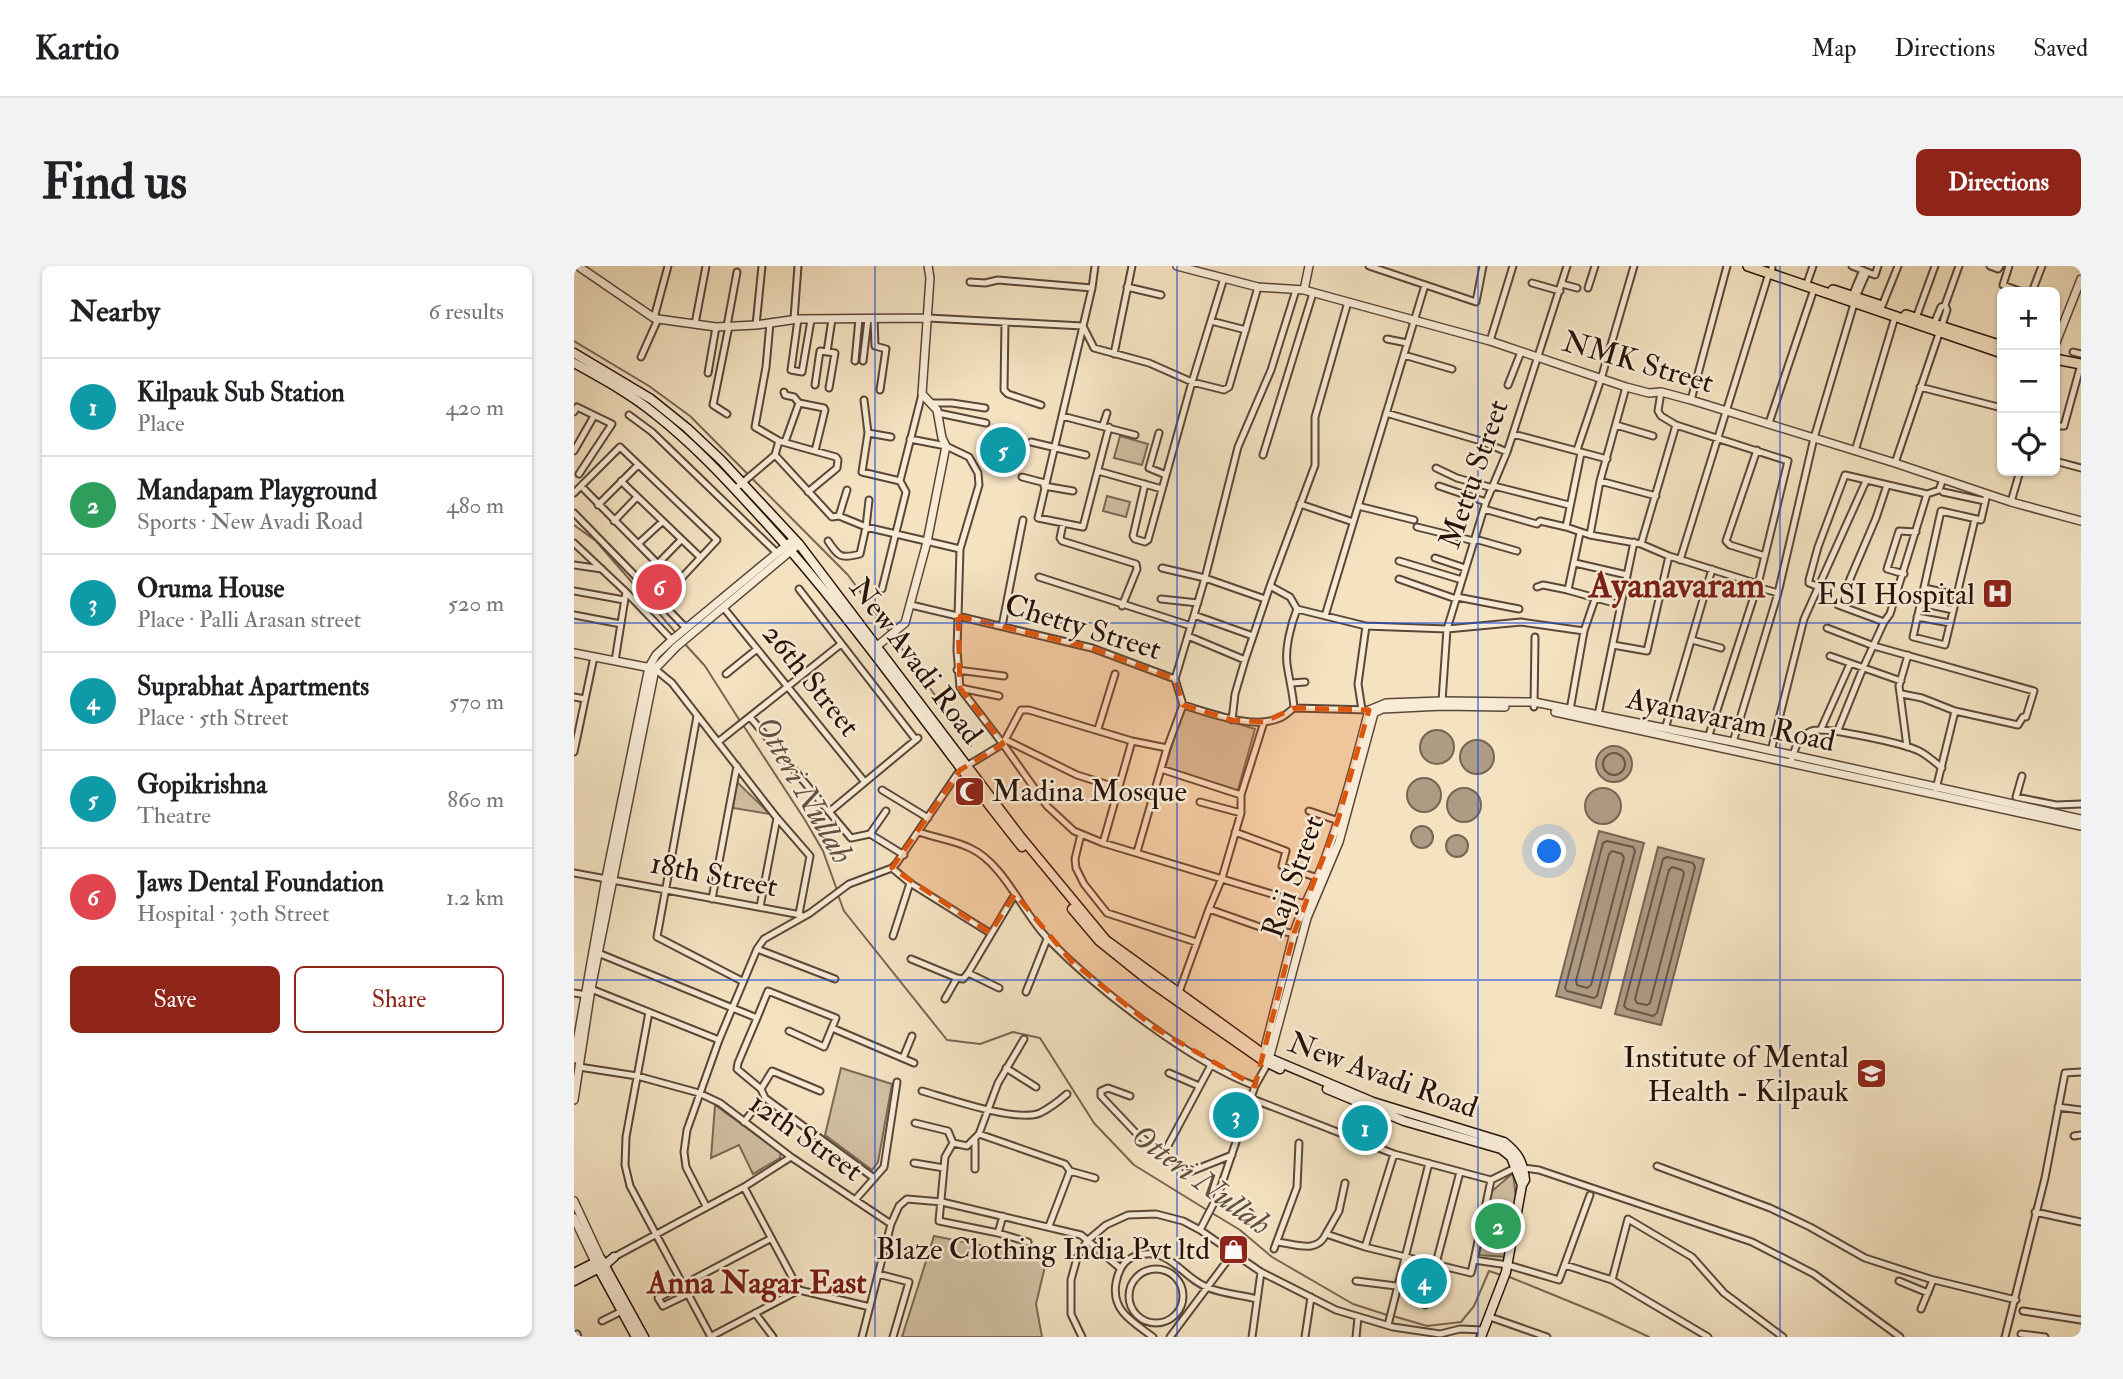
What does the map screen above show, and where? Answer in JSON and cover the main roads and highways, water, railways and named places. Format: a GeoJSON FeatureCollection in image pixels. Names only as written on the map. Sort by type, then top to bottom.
{"type":"FeatureCollection","features":[{"type":"Feature","properties":{"kind":"main road"},"geometry":{"type":"LineString","coordinates":[[1748,266],[1770,268],[1809,286],[1895,317],[1997,345]]}},
{"type":"Feature","properties":{"kind":"main road"},"geometry":{"type":"LineString","coordinates":[[1853,300],[1882,306],[1916,318],[1997,351]]}},
{"type":"Feature","properties":{"kind":"main road","name":"New Avadi Road"},"geometry":{"type":"LineString","coordinates":[[574,353],[652,399],[687,428],[743,482],[797,542],[964,769]]}},
{"type":"Feature","properties":{"kind":"main road"},"geometry":{"type":"LineString","coordinates":[[2060,361],[2081,367]]}},
{"type":"Feature","properties":{"kind":"main road","name":"New Avadi Road"},"geometry":{"type":"LineString","coordinates":[[574,363],[653,411],[701,453],[789,548],[1099,941],[1266,1059],[1391,1116],[1501,1149],[1511,1157],[1520,1168],[1522,1185],[1507,1269],[1483,1334]]}},
{"type":"Feature","properties":{"kind":"main road"},"geometry":{"type":"LineString","coordinates":[[2060,365],[2081,367]]}},
{"type":"Feature","properties":{"kind":"main road"},"geometry":{"type":"LineString","coordinates":[[574,1273],[614,1257]]}},
{"type":"Feature","properties":{"kind":"main road"},"geometry":{"type":"LineString","coordinates":[[574,1281],[600,1263]]}},
{"type":"Feature","properties":{"kind":"main road"},"geometry":{"type":"LineString","coordinates":[[600,1263],[636,1337]]}},
{"type":"Feature","properties":{"kind":"main road"},"geometry":{"type":"LineString","coordinates":[[600,1263],[644,1337]]}},
{"type":"Feature","properties":{"kind":"water"},"geometry":{"type":"Polygon","coordinates":[[[1437,730],[1449,735],[1454,747],[1449,759],[1437,764],[1425,759],[1420,747],[1425,735],[1437,730]]]}},
{"type":"Feature","properties":{"kind":"water"},"geometry":{"type":"Polygon","coordinates":[[[1477,740],[1489,745],[1494,757],[1489,769],[1477,774],[1465,769],[1460,757],[1465,745],[1477,740]]]}},
{"type":"Feature","properties":{"kind":"water"},"geometry":{"type":"Polygon","coordinates":[[[1614,746],[1627,751],[1632,764],[1627,777],[1614,782],[1601,777],[1596,764],[1601,751],[1614,746]]]}},
{"type":"Feature","properties":{"kind":"water"},"geometry":{"type":"Polygon","coordinates":[[[1424,778],[1436,783],[1441,795],[1436,807],[1424,812],[1412,807],[1407,795],[1412,783],[1424,778]]]}},
{"type":"Feature","properties":{"kind":"water"},"geometry":{"type":"Polygon","coordinates":[[[1464,788],[1476,793],[1481,805],[1476,817],[1464,822],[1452,817],[1447,805],[1452,793],[1464,788]]]}},
{"type":"Feature","properties":{"kind":"water"},"geometry":{"type":"Polygon","coordinates":[[[1603,788],[1616,793],[1621,806],[1616,819],[1603,824],[1590,819],[1585,806],[1590,793],[1603,788]]]}},
{"type":"Feature","properties":{"kind":"water"},"geometry":{"type":"Polygon","coordinates":[[[1418,826],[1426,826],[1433,833],[1433,841],[1426,848],[1418,848],[1411,841],[1411,833],[1418,826]]]}},
{"type":"Feature","properties":{"kind":"water"},"geometry":{"type":"Polygon","coordinates":[[[1599,831],[1644,843],[1601,1008],[1556,996],[1599,831]]]}},
{"type":"Feature","properties":{"kind":"water"},"geometry":{"type":"Polygon","coordinates":[[[1457,835],[1465,838],[1468,846],[1465,854],[1457,857],[1449,854],[1446,846],[1449,838],[1457,835]]]}},
{"type":"Feature","properties":{"kind":"water"},"geometry":{"type":"Polygon","coordinates":[[[1658,847],[1704,859],[1661,1025],[1615,1014],[1658,847]]]}},
{"type":"Feature","properties":{"kind":"waterway"},"geometry":{"type":"LineString","coordinates":[[574,341],[649,386],[690,416],[848,575],[889,631]]}},
{"type":"Feature","properties":{"kind":"waterway","name":"Otteri Nullah"},"geometry":{"type":"LineString","coordinates":[[574,525],[596,541],[676,633]]}},
{"type":"Feature","properties":{"kind":"waterway"},"geometry":{"type":"LineString","coordinates":[[893,636],[971,746]]}},
{"type":"Feature","properties":{"kind":"waterway","name":"Otteri Nullah"},"geometry":{"type":"LineString","coordinates":[[684,643],[705,666],[740,721]]}},
{"type":"Feature","properties":{"kind":"waterway","name":"Otteri Nullah"},"geometry":{"type":"LineString","coordinates":[[743,725],[823,851],[837,890]]}},
{"type":"Feature","properties":{"kind":"waterway","name":"Otteri Nullah"},"geometry":{"type":"LineString","coordinates":[[838,895],[844,911],[947,1040],[980,1044],[1013,1032],[1040,1038],[1094,1123],[1134,1165],[1207,1210]]}},
{"type":"Feature","properties":{"kind":"waterway","name":"Otteri Nullah"},"geometry":{"type":"LineString","coordinates":[[1212,1213],[1240,1230],[1272,1257],[1353,1304],[1387,1315]]}},
{"type":"Feature","properties":{"kind":"waterway","name":"Otteri Nullah"},"geometry":{"type":"LineString","coordinates":[[1393,1316],[1427,1326],[1461,1322],[1474,1306],[1489,1271],[1501,1275]]}},
{"type":"Feature","properties":{"kind":"waterway","name":"Otteri Nullah"},"geometry":{"type":"LineString","coordinates":[[1507,1276],[1649,1337]]}},
{"type":"Feature","properties":{"kind":"place","name":"Gopikrishna"},"geometry":{"type":"Point","coordinates":[1003,450]}},
{"type":"Feature","properties":{"kind":"place","name":"Jaws Dental Foundation"},"geometry":{"type":"Point","coordinates":[659,587]}},
{"type":"Feature","properties":{"kind":"place","name":"ESI Hospital"},"geometry":{"type":"Point","coordinates":[1998,594]}},
{"type":"Feature","properties":{"kind":"place","name":"Madina Mosque"},"geometry":{"type":"Point","coordinates":[969,791]}},
{"type":"Feature","properties":{"kind":"place","name":"Institute of Mental Health - Kilpauk"},"geometry":{"type":"Point","coordinates":[1872,1074]}},
{"type":"Feature","properties":{"kind":"place","name":"Oruma House"},"geometry":{"type":"Point","coordinates":[1236,1115]}},
{"type":"Feature","properties":{"kind":"place","name":"Kilpauk Sub Station"},"geometry":{"type":"Point","coordinates":[1365,1128]}},
{"type":"Feature","properties":{"kind":"place","name":"Mandapam Playground"},"geometry":{"type":"Point","coordinates":[1498,1226]}},
{"type":"Feature","properties":{"kind":"place","name":"Blaze Clothing India Pvt ltd"},"geometry":{"type":"Point","coordinates":[1233,1249]}},
{"type":"Feature","properties":{"kind":"place","name":"Suprabhat Apartments"},"geometry":{"type":"Point","coordinates":[1424,1281]}},
{"type":"Feature","properties":{"kind":"district","name":"Ayanavaram"},"geometry":{"type":"Point","coordinates":[1677,585]}},
{"type":"Feature","properties":{"kind":"district","name":"Anna Nagar East"},"geometry":{"type":"Point","coordinates":[757,1283]}}]}
